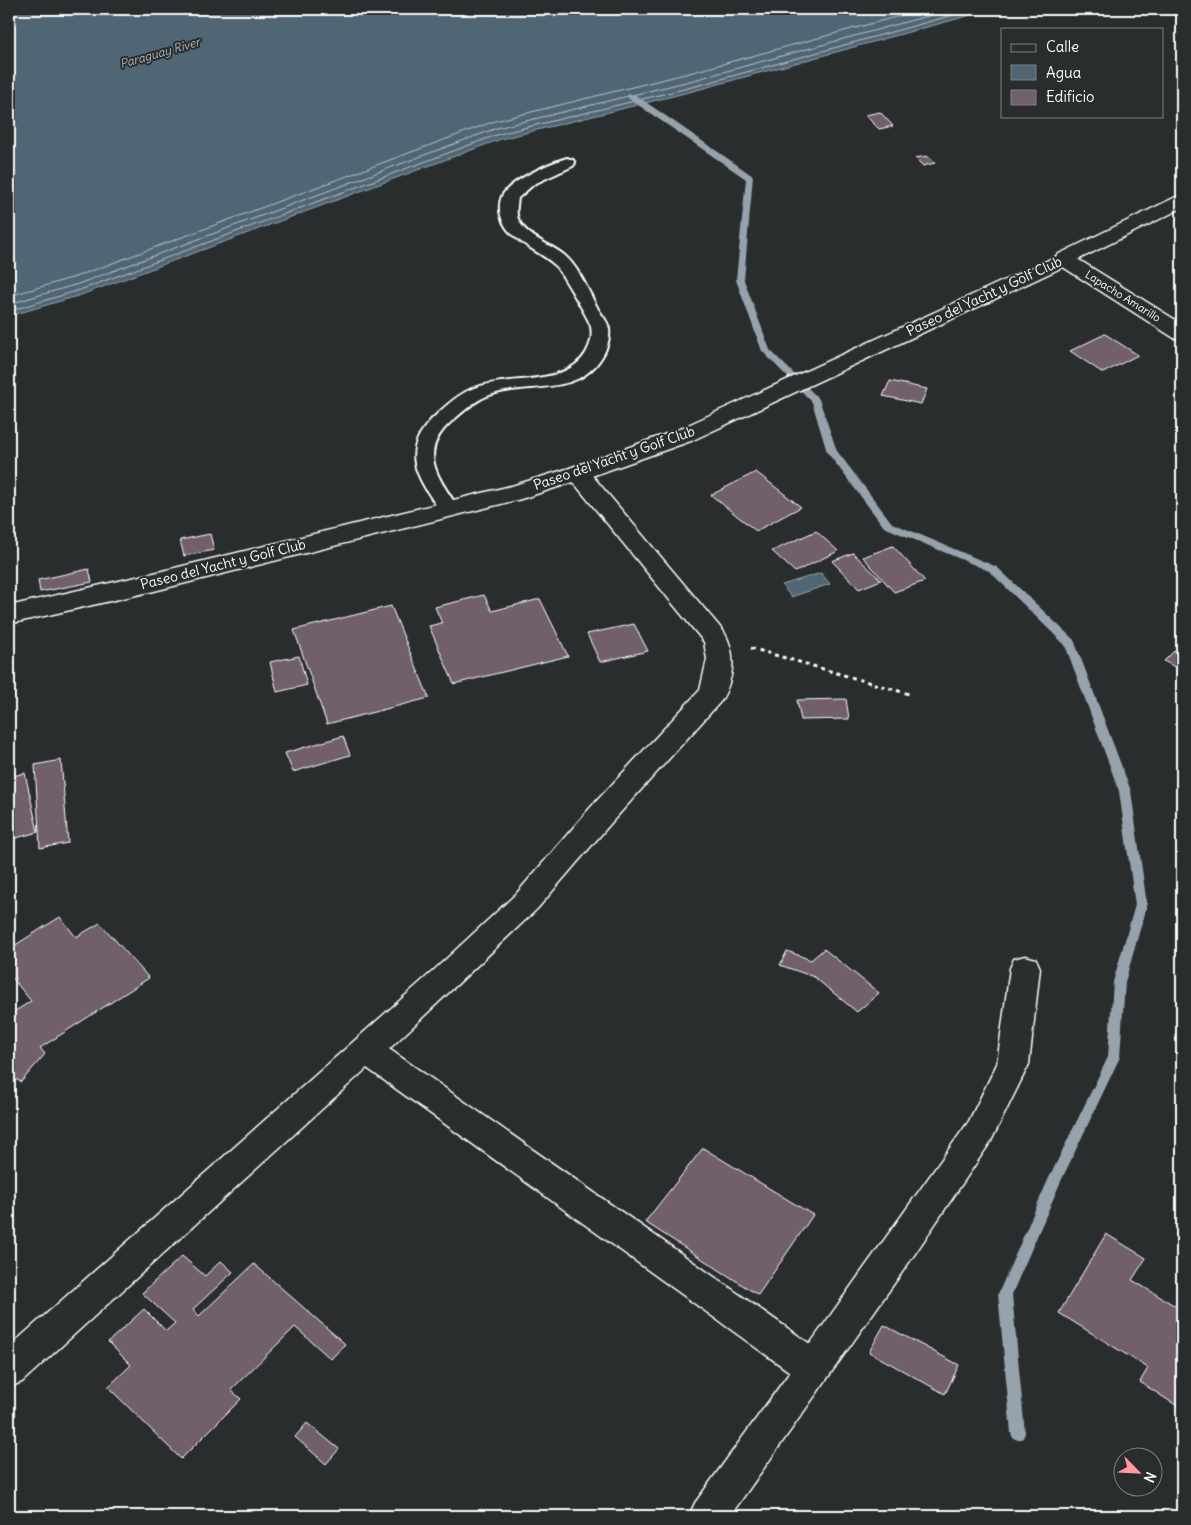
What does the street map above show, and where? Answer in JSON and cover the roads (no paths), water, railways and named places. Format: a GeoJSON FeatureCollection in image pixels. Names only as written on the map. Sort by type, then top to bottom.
{"type":"FeatureCollection","features":[{"type":"Feature","properties":{"kind":"street","name":"Paseo del Yacht y Golf Club"},"geometry":{"type":"LineString","coordinates":[[9,615],[163,580],[521,490],[578,473],[683,436],[1064,259],[1182,200]]}},
{"type":"Feature","properties":{"kind":"street","name":"Lapacho Amarillo"},"geometry":{"type":"LineString","coordinates":[[1064,259],[1182,333]]}},
{"type":"Feature","properties":{"kind":"street"},"geometry":{"type":"LineString","coordinates":[[9,1370],[443,981],[527,901],[601,815],[712,694],[718,677],[720,646],[578,473]]}},
{"type":"Feature","properties":{"kind":"street"},"geometry":{"type":"LineString","coordinates":[[708,1516],[900,1247],[980,1131],[1013,1064],[1025,968]]}},
{"type":"Feature","properties":{"kind":"street"},"geometry":{"type":"LineString","coordinates":[[366,1050],[814,1368]]}},
{"type":"Feature","properties":{"kind":"lane"},"geometry":{"type":"LineString","coordinates":[[448,509],[425,472],[422,449],[425,440],[438,423],[460,404],[482,392],[511,385],[558,380],[583,369],[594,355],[601,339],[600,325],[563,263],[516,229],[508,214],[510,197],[528,182],[567,163]]}},
{"type":"Feature","properties":{"kind":"water","name":"Paraguay River"},"geometry":{"type":"Polygon","coordinates":[[[9,9],[993,9],[697,90],[501,139],[81,295],[9,316],[9,9]]]}},
{"type":"Feature","properties":{"kind":"water"},"geometry":{"type":"Polygon","coordinates":[[[821,573],[830,584],[791,597],[782,585],[821,573]]]}},
{"type":"Feature","properties":{"kind":"waterway"},"geometry":{"type":"LineString","coordinates":[[631,96],[750,178],[740,280],[766,351],[816,401],[832,452],[888,525],[993,569],[1070,643],[1125,791],[1141,905],[1119,982],[1114,1057],[1055,1180],[1005,1294],[1018,1433]]}}]}
